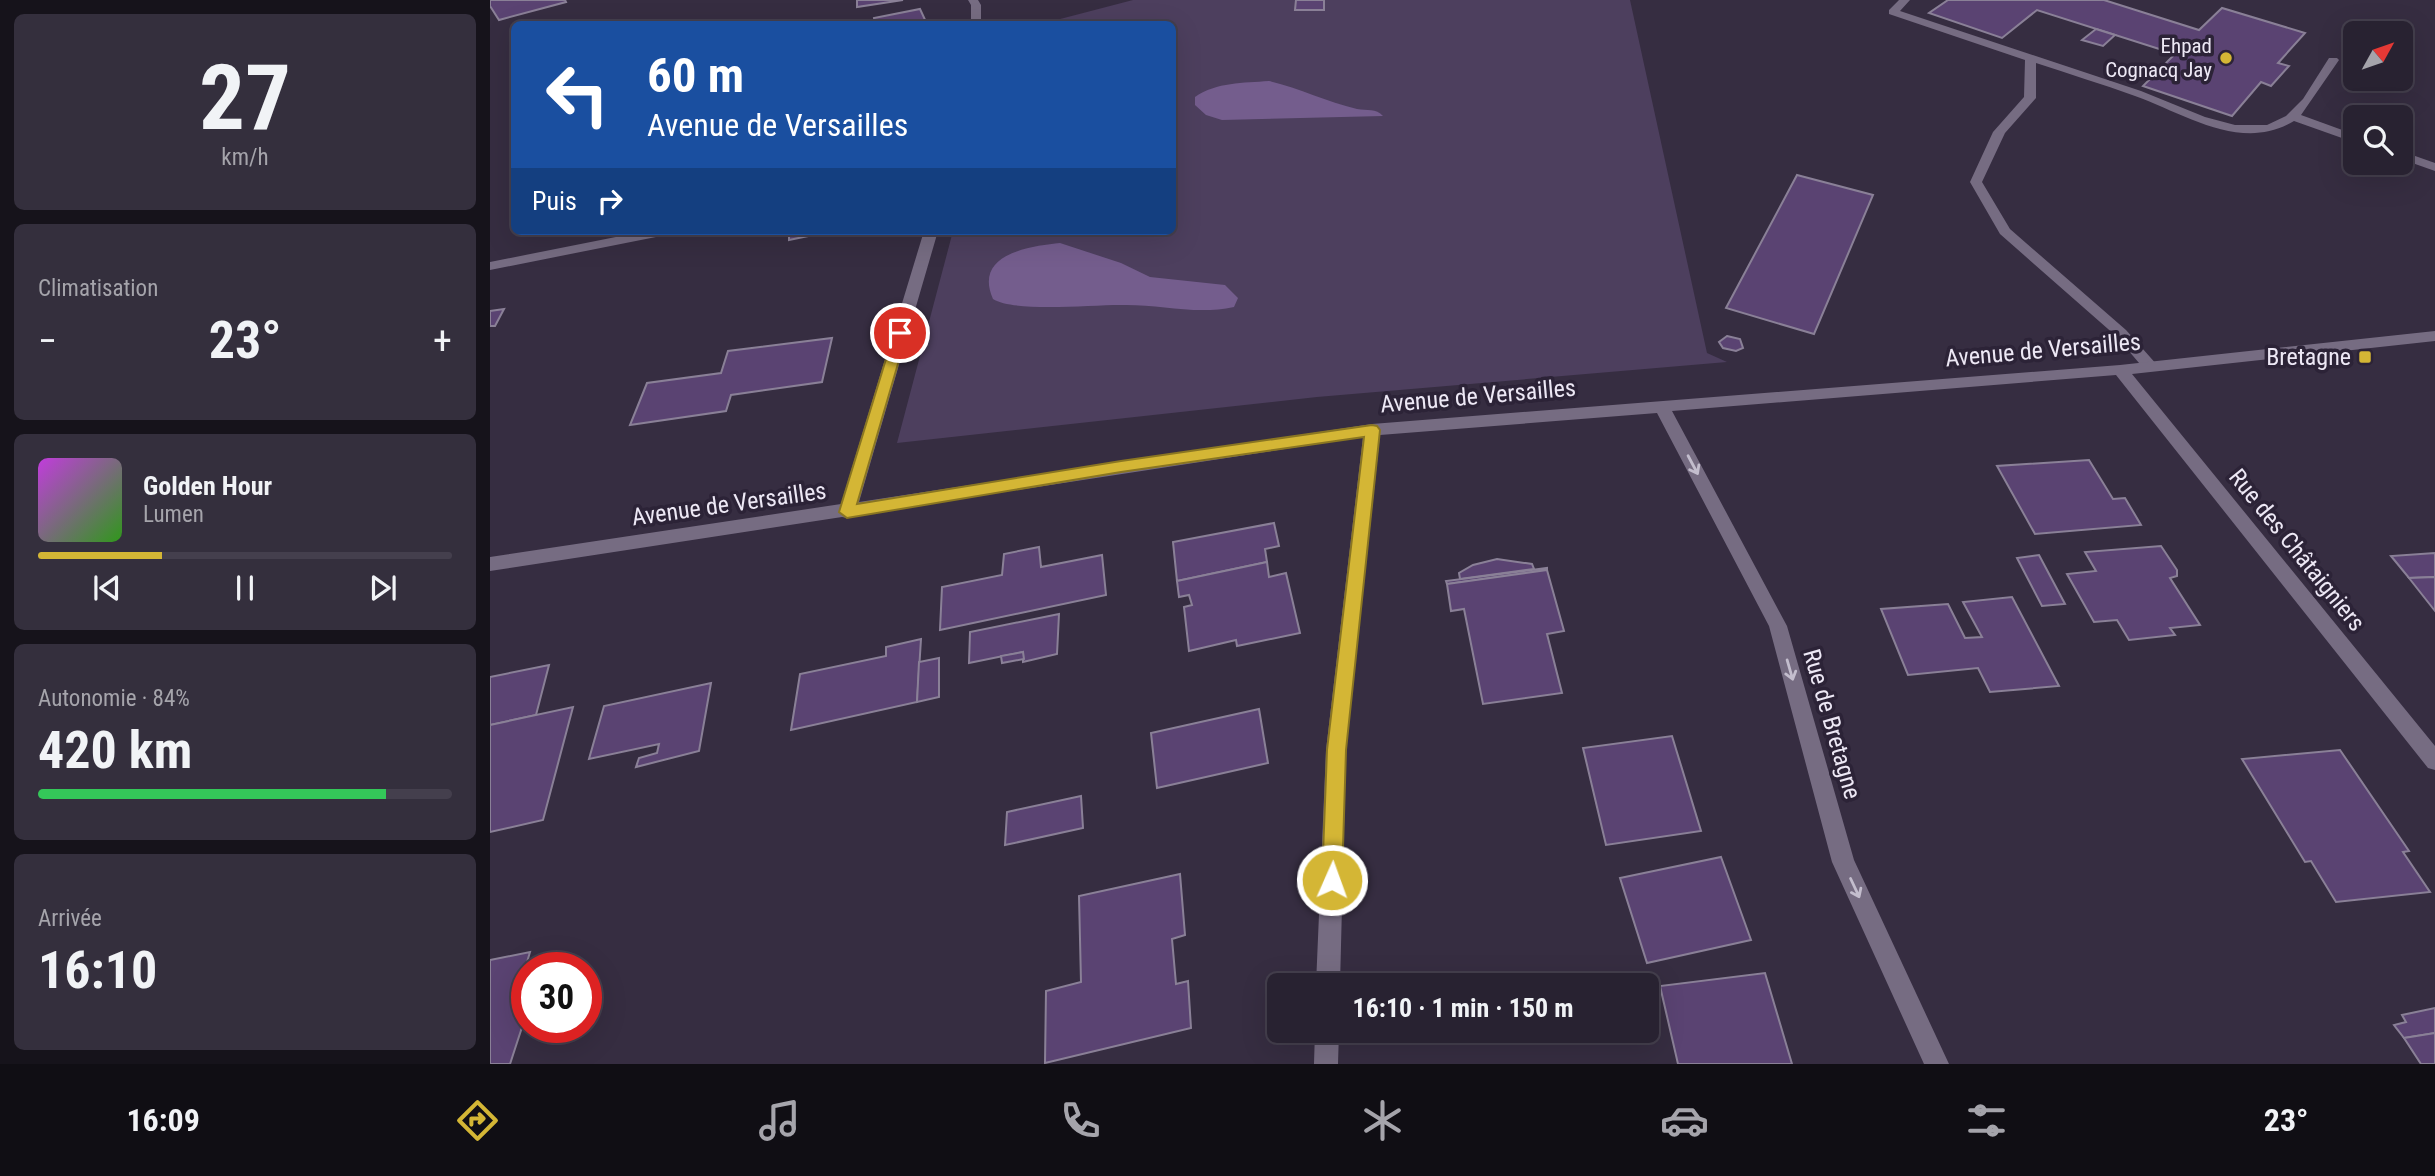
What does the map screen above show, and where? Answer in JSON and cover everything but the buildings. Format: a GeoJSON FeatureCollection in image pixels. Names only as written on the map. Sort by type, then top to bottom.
{"type":"FeatureCollection","features":[{"type":"Feature","properties":{"kind":"street"},"geometry":{"type":"LineString","coordinates":[[973,0],[976,5],[976,21]]}},
{"type":"Feature","properties":{"kind":"street"},"geometry":{"type":"LineString","coordinates":[[1905,0],[1893,12],[2142,95],[2210,122],[2245,129],[2270,128],[2295,117],[2333,60]]}},
{"type":"Feature","properties":{"kind":"street"},"geometry":{"type":"LineString","coordinates":[[2031,58],[2030,98],[1999,132],[1976,182],[2005,231],[2121,333],[2150,366]]}},
{"type":"Feature","properties":{"kind":"street"},"geometry":{"type":"LineString","coordinates":[[2295,117],[2343,134]]}},
{"type":"Feature","properties":{"kind":"street"},"geometry":{"type":"LineString","coordinates":[[2413,159],[2435,167]]}},
{"type":"Feature","properties":{"kind":"street"},"geometry":{"type":"LineString","coordinates":[[490,265],[645,235]]}},
{"type":"Feature","properties":{"kind":"street"},"geometry":{"type":"LineString","coordinates":[[847,512],[930,235]]}},
{"type":"Feature","properties":{"kind":"street","name":"Avenue de Versailles"},"geometry":{"type":"LineString","coordinates":[[490,564],[847,512],[1121,467],[1372,430],[2120,370],[2435,336]]}},
{"type":"Feature","properties":{"kind":"street","name":"Rue des Châtaigniers"},"geometry":{"type":"LineString","coordinates":[[2120,370],[2435,761]]}},
{"type":"Feature","properties":{"kind":"street","name":"Rue de Bretagne"},"geometry":{"type":"LineString","coordinates":[[1661,405],[1777,626],[1843,862],[1937,1064]]}},
{"type":"Feature","properties":{"kind":"street"},"geometry":{"type":"LineString","coordinates":[[1328,973],[1336,750],[1372,430]]}},
{"type":"Feature","properties":{"kind":"street"},"geometry":{"type":"LineString","coordinates":[[1326,1064],[1327,1043]]}},
{"type":"Feature","properties":{"kind":"shaded area"},"geometry":{"type":"Polygon","coordinates":[[[1133,0],[1630,0],[1707,353],[1727,362],[1317,397],[897,443],[952,235],[1176,235],[1176,21],[1052,21],[1133,0]]]}},
{"type":"Feature","properties":{"kind":"shaded area"},"geometry":{"type":"Polygon","coordinates":[[[1269,81],[1346,106],[1374,111],[1383,116],[1222,120],[1206,115],[1195,105],[1195,97],[1212,88],[1269,81]]]}},
{"type":"Feature","properties":{"kind":"shaded area"},"geometry":{"type":"Polygon","coordinates":[[[1060,243],[1121,263],[1150,277],[1225,285],[1238,298],[1234,307],[1207,310],[1140,305],[1037,307],[1019,306],[993,299],[989,284],[991,272],[997,262],[1020,250],[1060,243]]]}},
{"type":"Feature","properties":{"kind":"place","name":"Ehpad Cognacq Jay"},"geometry":{"type":"Point","coordinates":[2226,58]}},
{"type":"Feature","properties":{"kind":"place","name":"Bretagne"},"geometry":{"type":"Point","coordinates":[2365,357]}},
{"type":"Feature","properties":{"kind":"route"},"geometry":{"type":"LineString","coordinates":[[900,333],[847,512],[1121,467],[1372,430],[1336,750],[1332,880]]}}]}
